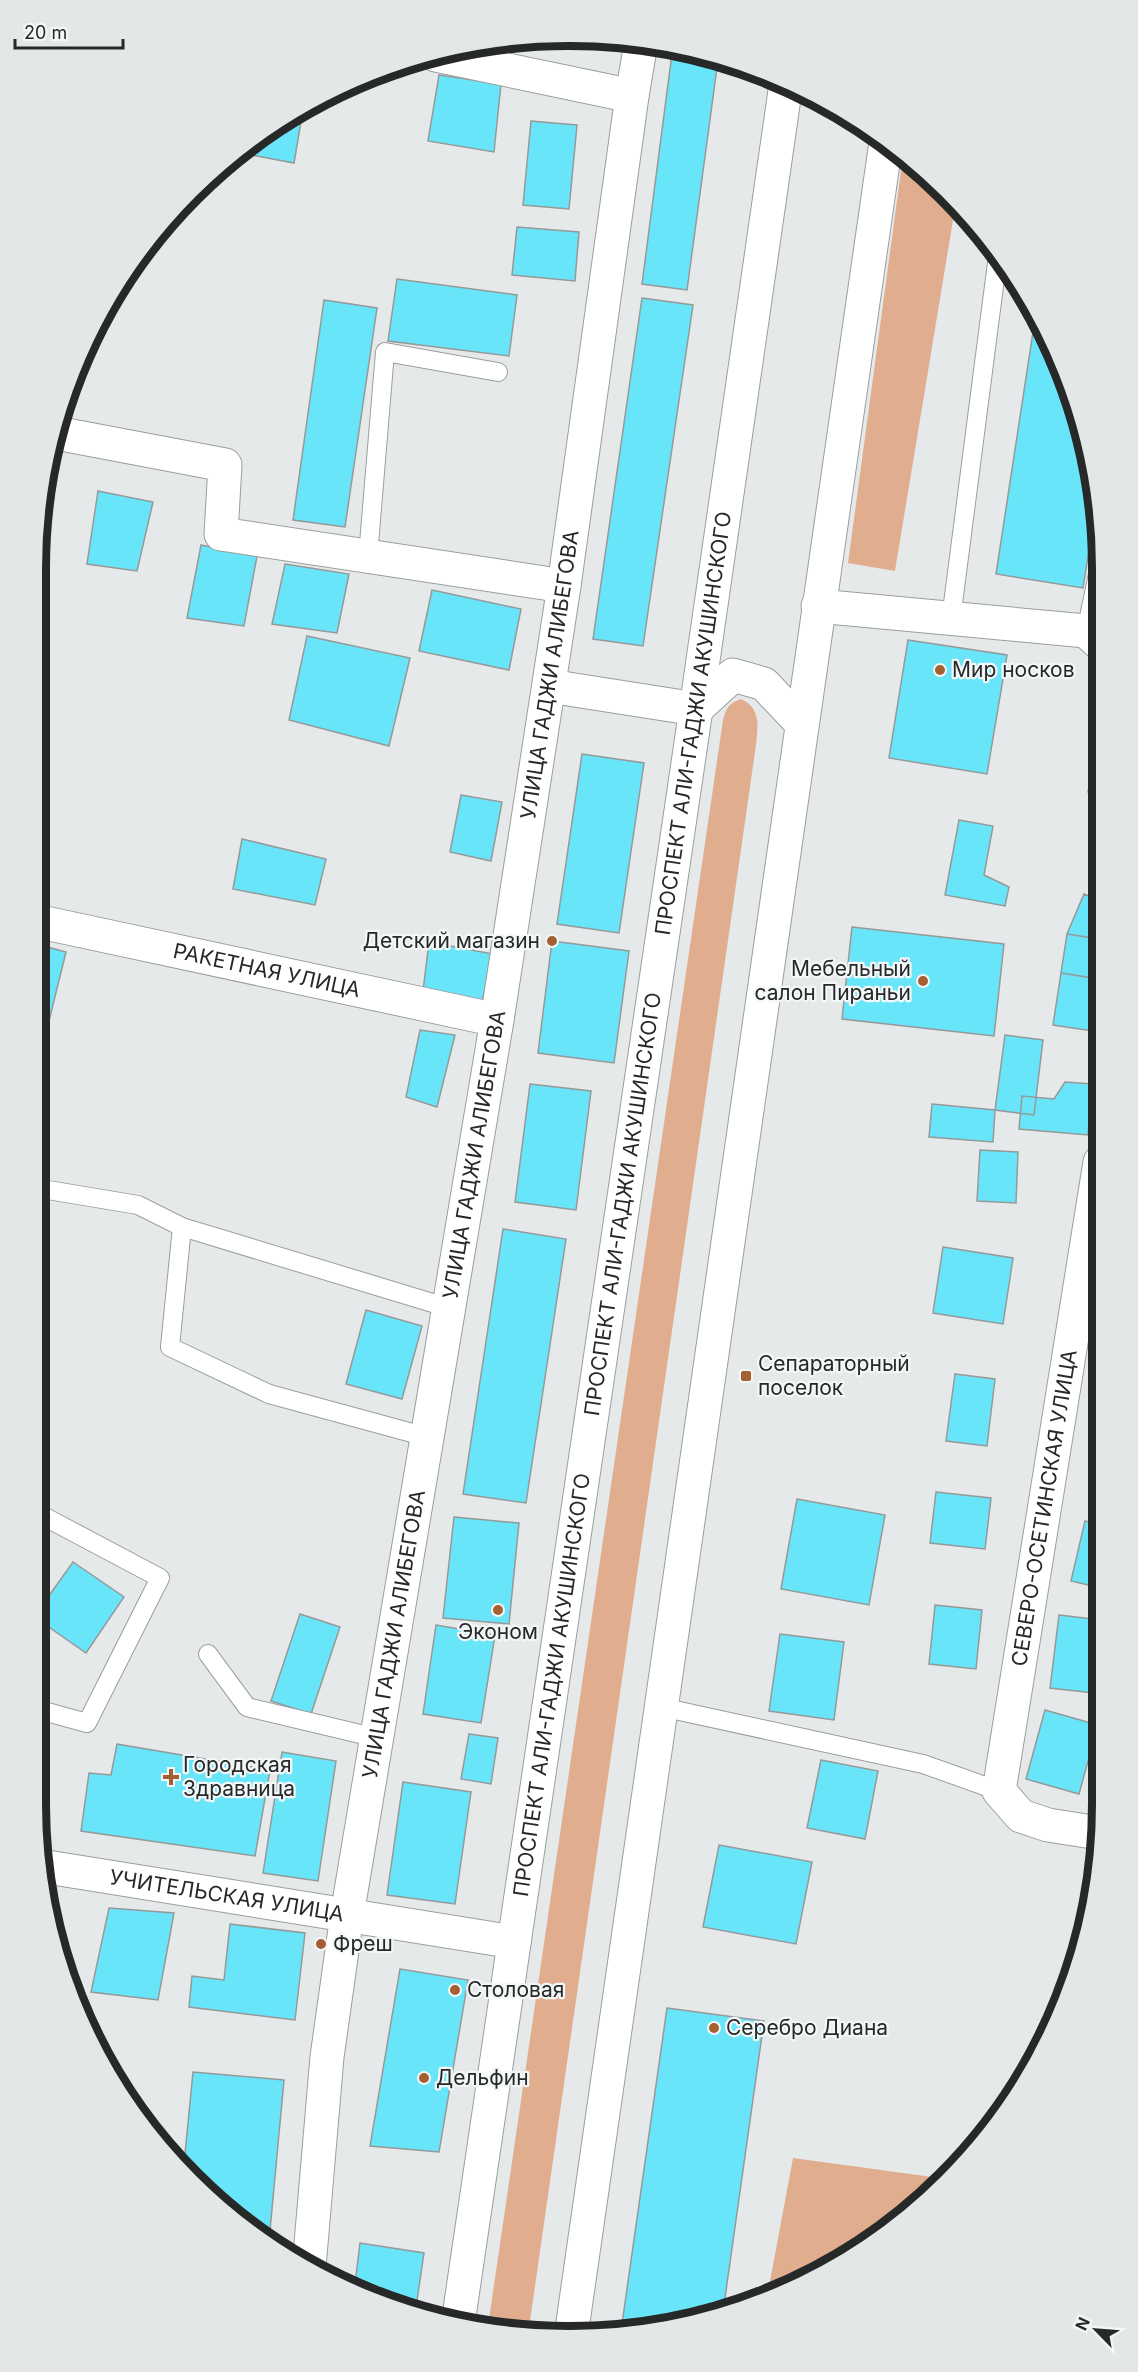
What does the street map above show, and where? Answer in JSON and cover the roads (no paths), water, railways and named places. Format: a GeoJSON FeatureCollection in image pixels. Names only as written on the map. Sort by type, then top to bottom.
{"type":"FeatureCollection","features":[{"type":"Feature","properties":{"kind":"street","name":"УЛИЦА ГАДЖИ АЛИБЕГОВА"},"geometry":{"type":"LineString","coordinates":[[306,2254],[327,2057],[347,1915],[497,1020],[564,586],[640,51]]}},
{"type":"Feature","properties":{"kind":"street"},"geometry":{"type":"LineString","coordinates":[[456,59],[632,96]]}},
{"type":"Feature","properties":{"kind":"street","name":"ПРОСПЕКТ АЛИ-ГАДЖИ АКУШИНСКОГО"},"geometry":{"type":"LineString","coordinates":[[459,2313],[785,93]]}},
{"type":"Feature","properties":{"kind":"street"},"geometry":{"type":"LineString","coordinates":[[572,2326],[884,152]]}},
{"type":"Feature","properties":{"kind":"street"},"geometry":{"type":"LineString","coordinates":[[64,434],[225,465],[221,534],[564,586]]}},
{"type":"Feature","properties":{"kind":"street"},"geometry":{"type":"LineString","coordinates":[[818,606],[951,619],[1092,637]]}},
{"type":"Feature","properties":{"kind":"street"},"geometry":{"type":"LineString","coordinates":[[549,686],[696,709],[733,675],[764,684],[802,724]]}},
{"type":"Feature","properties":{"kind":"street","name":"РАКЕТНАЯ УЛИЦА"},"geometry":{"type":"LineString","coordinates":[[46,923],[497,1020]]}},
{"type":"Feature","properties":{"kind":"street","name":"СЕВЕРО-ОСЕТИНСКАЯ УЛИЦА"},"geometry":{"type":"LineString","coordinates":[[999,1791],[1092,1212]]}},
{"type":"Feature","properties":{"kind":"street"},"geometry":{"type":"LineString","coordinates":[[999,1791],[1021,1816],[1048,1825],[1090,1832]]}},
{"type":"Feature","properties":{"kind":"street","name":"УЧИТЕЛЬСКАЯ УЛИЦА"},"geometry":{"type":"LineString","coordinates":[[51,1868],[514,1942]]}},
{"type":"Feature","properties":{"kind":"lane"},"geometry":{"type":"LineString","coordinates":[[951,619],[996,269]]}},
{"type":"Feature","properties":{"kind":"lane"},"geometry":{"type":"LineString","coordinates":[[368,556],[385,352],[498,372]]}},
{"type":"Feature","properties":{"kind":"lane"},"geometry":{"type":"LineString","coordinates":[[46,1190],[138,1205],[182,1227],[449,1308]]}},
{"type":"Feature","properties":{"kind":"lane"},"geometry":{"type":"LineString","coordinates":[[182,1227],[170,1347],[269,1394],[427,1437]]}},
{"type":"Feature","properties":{"kind":"lane"},"geometry":{"type":"LineString","coordinates":[[46,1518],[160,1578],[87,1723],[46,1712]]}},
{"type":"Feature","properties":{"kind":"lane"},"geometry":{"type":"LineString","coordinates":[[208,1654],[247,1707],[377,1738]]}},
{"type":"Feature","properties":{"kind":"lane"},"geometry":{"type":"LineString","coordinates":[[661,1707],[923,1764],[999,1791]]}},
{"type":"Feature","properties":{"kind":"place","name":"Мир носков"},"geometry":{"type":"Point","coordinates":[940,670]}},
{"type":"Feature","properties":{"kind":"place","name":"Детский магазин"},"geometry":{"type":"Point","coordinates":[552,941]}},
{"type":"Feature","properties":{"kind":"place","name":"Мебельный салон Пираньи"},"geometry":{"type":"Point","coordinates":[923,981]}},
{"type":"Feature","properties":{"kind":"place","name":"Сепараторный поселок"},"geometry":{"type":"Point","coordinates":[746,1376]}},
{"type":"Feature","properties":{"kind":"place","name":"Эконом"},"geometry":{"type":"Point","coordinates":[498,1610]}},
{"type":"Feature","properties":{"kind":"place","name":"Городская Здравница"},"geometry":{"type":"Point","coordinates":[171,1777]}},
{"type":"Feature","properties":{"kind":"place","name":"Фреш"},"geometry":{"type":"Point","coordinates":[321,1944]}},
{"type":"Feature","properties":{"kind":"place","name":"Столовая"},"geometry":{"type":"Point","coordinates":[455,1990]}},
{"type":"Feature","properties":{"kind":"place","name":"Серебро Диана"},"geometry":{"type":"Point","coordinates":[714,2028]}},
{"type":"Feature","properties":{"kind":"place","name":"Дельфин"},"geometry":{"type":"Point","coordinates":[424,2078]}}]}
